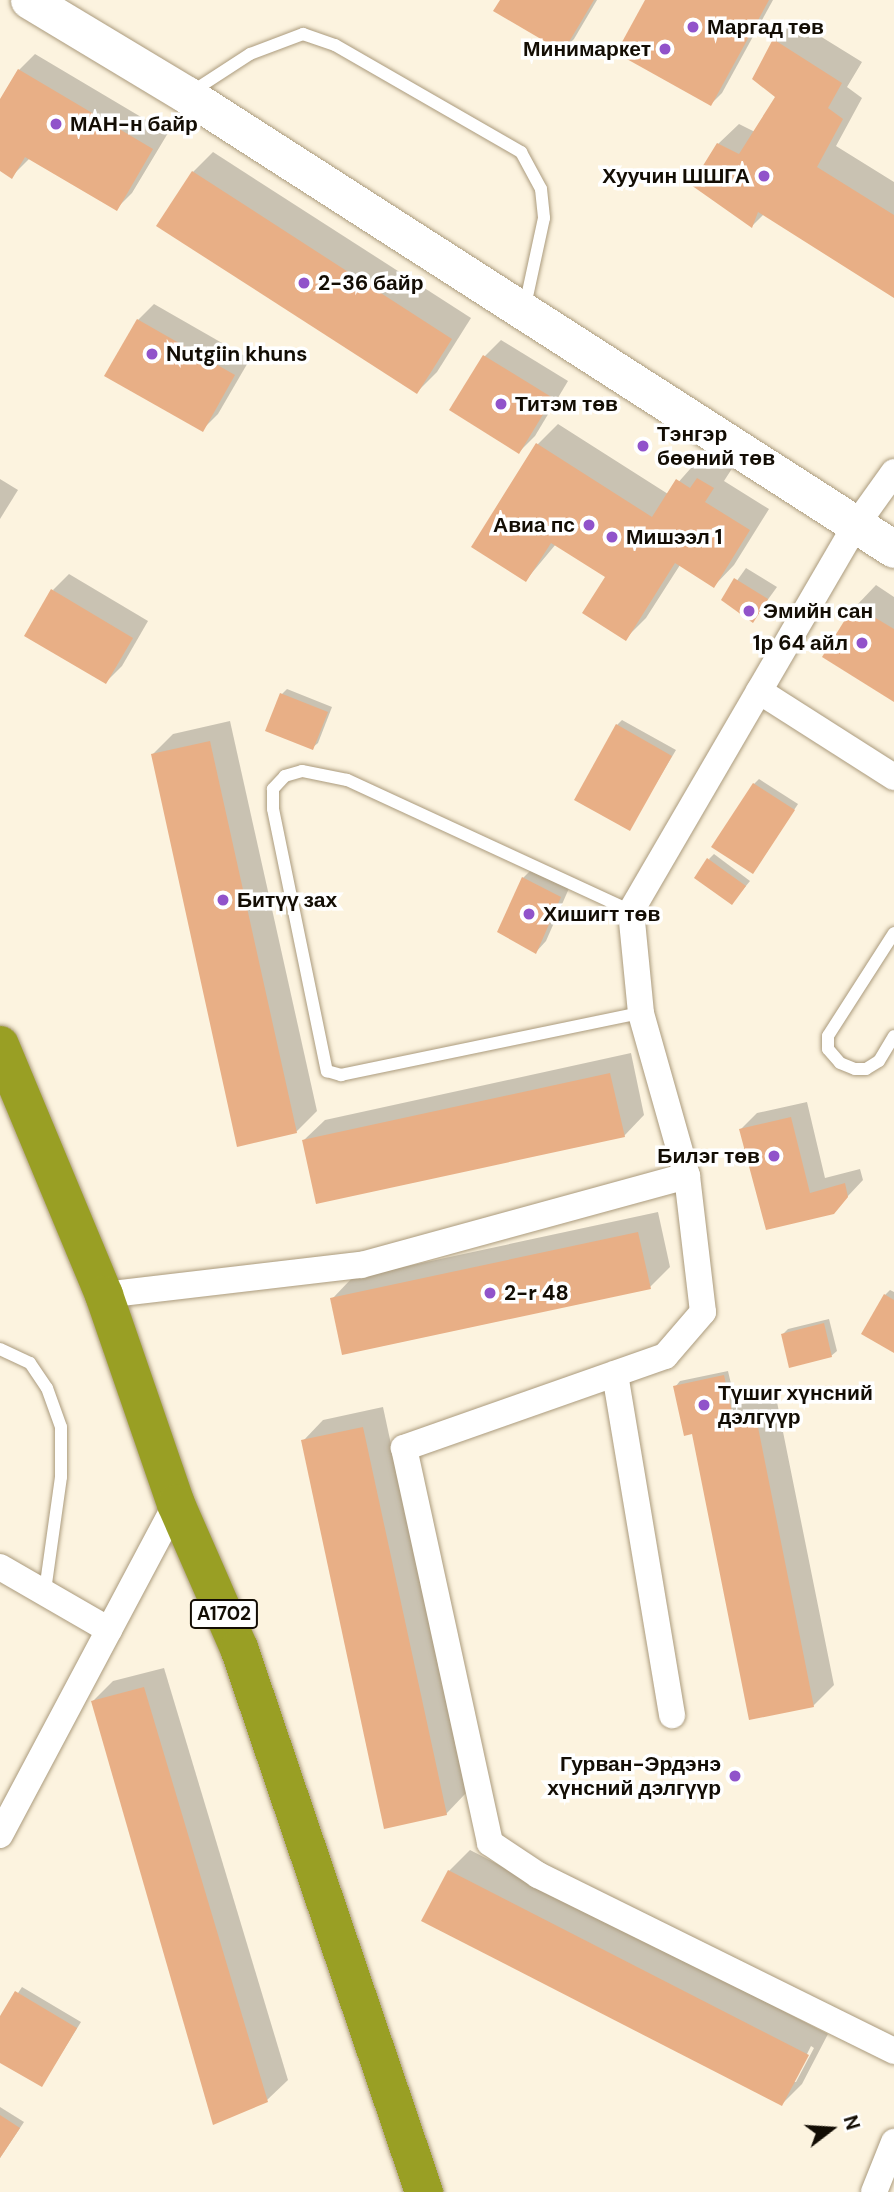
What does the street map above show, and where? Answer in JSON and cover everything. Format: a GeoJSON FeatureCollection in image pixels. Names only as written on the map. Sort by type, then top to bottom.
{"type":"FeatureCollection","features":[{"type":"Feature","properties":{"kind":"highway","name":"A1702"},"geometry":{"type":"LineString","coordinates":[[0,1045],[103,1295],[176,1504],[239,1648],[424,2192]]}},
{"type":"Feature","properties":{"kind":"street"},"geometry":{"type":"LineString","coordinates":[[29,0],[187,95],[894,549]]}},
{"type":"Feature","properties":{"kind":"street"},"geometry":{"type":"LineString","coordinates":[[894,472],[856,525],[631,911],[641,1013],[687,1177],[703,1312],[665,1356],[404,1448],[490,1843],[538,1875],[894,2050]]}},
{"type":"Feature","properties":{"kind":"street"},"geometry":{"type":"LineString","coordinates":[[759,691],[894,777]]}},
{"type":"Feature","properties":{"kind":"street"},"geometry":{"type":"LineString","coordinates":[[103,1295],[362,1265],[687,1177]]}},
{"type":"Feature","properties":{"kind":"street"},"geometry":{"type":"LineString","coordinates":[[615,1374],[672,1715]]}},
{"type":"Feature","properties":{"kind":"street"},"geometry":{"type":"LineString","coordinates":[[0,1835],[176,1504]]}},
{"type":"Feature","properties":{"kind":"street"},"geometry":{"type":"LineString","coordinates":[[0,1567],[109,1630]]}},
{"type":"Feature","properties":{"kind":"street"},"geometry":{"type":"LineString","coordinates":[[874,2192],[894,2142]]}},
{"type":"Feature","properties":{"kind":"lane"},"geometry":{"type":"LineString","coordinates":[[187,95],[250,54],[303,34],[335,45],[521,152],[541,189],[544,218],[524,311]]}},
{"type":"Feature","properties":{"kind":"lane"},"geometry":{"type":"LineString","coordinates":[[631,911],[347,780],[302,771],[285,776],[273,789],[273,809],[327,1071],[341,1075],[641,1013]]}},
{"type":"Feature","properties":{"kind":"lane"},"geometry":{"type":"LineString","coordinates":[[894,933],[828,1036],[828,1049],[840,1063],[855,1069],[866,1069],[878,1061],[894,1037]]}},
{"type":"Feature","properties":{"kind":"lane"},"geometry":{"type":"LineString","coordinates":[[0,1349],[30,1363],[47,1388],[61,1427],[61,1477],[45,1591]]}},
{"type":"Feature","properties":{"kind":"building"},"geometry":{"type":"Polygon","coordinates":[[[500,0],[594,0],[563,52],[493,11],[500,0]]]}},
{"type":"Feature","properties":{"kind":"building","name":"Маргад төв"},"geometry":{"type":"Polygon","coordinates":[[[645,0],[769,0],[711,106],[616,53],[645,0]]]}},
{"type":"Feature","properties":{"kind":"building","name":"Хуучин ШШГА"},"geometry":{"type":"Polygon","coordinates":[[[773,39],[842,83],[828,108],[843,119],[817,167],[894,215],[894,298],[758,212],[752,228],[691,185],[717,143],[739,154],[775,97],[752,79],[773,39]]]}},
{"type":"Feature","properties":{"kind":"building","name":"МАН-н байр"},"geometry":{"type":"Polygon","coordinates":[[[18,69],[153,149],[117,211],[25,157],[12,179],[0,171],[0,99],[18,69]]]}},
{"type":"Feature","properties":{"kind":"building","name":"2-36 байр"},"geometry":{"type":"Polygon","coordinates":[[[192,171],[452,339],[417,394],[156,226],[192,171]]]}},
{"type":"Feature","properties":{"kind":"building"},"geometry":{"type":"Polygon","coordinates":[[[137,319],[235,375],[203,432],[104,376],[137,319]]]}},
{"type":"Feature","properties":{"kind":"building","name":"Титэм төв"},"geometry":{"type":"Polygon","coordinates":[[[483,355],[553,398],[519,454],[449,410],[483,355]]]}},
{"type":"Feature","properties":{"kind":"building","name":"Мишээл 1"},"geometry":{"type":"Polygon","coordinates":[[[536,443],[652,517],[676,479],[690,488],[697,478],[714,488],[705,502],[750,530],[714,588],[675,563],[626,641],[582,613],[605,577],[551,543],[526,582],[471,547],[536,443]]]}},
{"type":"Feature","properties":{"kind":"building","name":"Эмийн сан"},"geometry":{"type":"Polygon","coordinates":[[[734,578],[768,599],[753,623],[721,600],[734,578]]]}},
{"type":"Feature","properties":{"kind":"building"},"geometry":{"type":"Polygon","coordinates":[[[51,589],[133,638],[106,684],[24,636],[51,589]]]}},
{"type":"Feature","properties":{"kind":"building","name":"1р 64 айл"},"geometry":{"type":"Polygon","coordinates":[[[854,605],[894,629],[894,702],[822,657],[854,605]]]}},
{"type":"Feature","properties":{"kind":"building"},"geometry":{"type":"Polygon","coordinates":[[[280,693],[328,712],[313,750],[265,731],[280,693]]]}},
{"type":"Feature","properties":{"kind":"building"},"geometry":{"type":"Polygon","coordinates":[[[616,724],[672,756],[630,831],[574,800],[616,724]]]}},
{"type":"Feature","properties":{"kind":"building"},"geometry":{"type":"Polygon","coordinates":[[[210,741],[297,1133],[237,1147],[151,754],[210,741]]]}},
{"type":"Feature","properties":{"kind":"building"},"geometry":{"type":"Polygon","coordinates":[[[753,783],[795,810],[753,874],[711,847],[753,783]]]}},
{"type":"Feature","properties":{"kind":"building"},"geometry":{"type":"Polygon","coordinates":[[[707,858],[746,886],[732,905],[694,878],[707,858]]]}},
{"type":"Feature","properties":{"kind":"building","name":"Хишигт төв"},"geometry":{"type":"Polygon","coordinates":[[[522,877],[561,897],[536,954],[497,932],[522,877]]]}},
{"type":"Feature","properties":{"kind":"building"},"geometry":{"type":"Polygon","coordinates":[[[610,1073],[625,1137],[316,1204],[302,1140],[610,1073]]]}},
{"type":"Feature","properties":{"kind":"building","name":"Билэг төв"},"geometry":{"type":"Polygon","coordinates":[[[791,1117],[810,1193],[845,1183],[848,1197],[834,1214],[766,1230],[739,1129],[791,1117]]]}},
{"type":"Feature","properties":{"kind":"building","name":"2-r 48"},"geometry":{"type":"Polygon","coordinates":[[[638,1232],[651,1289],[342,1355],[330,1298],[638,1232]]]}},
{"type":"Feature","properties":{"kind":"building"},"geometry":{"type":"Polygon","coordinates":[[[884,1294],[894,1300],[894,1353],[861,1334],[884,1294]]]}},
{"type":"Feature","properties":{"kind":"building"},"geometry":{"type":"Polygon","coordinates":[[[824,1323],[832,1357],[789,1368],[781,1334],[824,1323]]]}},
{"type":"Feature","properties":{"kind":"building"},"geometry":{"type":"Polygon","coordinates":[[[724,1375],[734,1421],[756,1417],[814,1707],[749,1720],[692,1434],[684,1436],[673,1386],[724,1375]]]}},
{"type":"Feature","properties":{"kind":"building"},"geometry":{"type":"Polygon","coordinates":[[[363,1427],[447,1815],[384,1829],[301,1440],[363,1427]]]}},
{"type":"Feature","properties":{"kind":"building"},"geometry":{"type":"Polygon","coordinates":[[[144,1687],[268,2102],[213,2125],[91,1701],[144,1687]]]}},
{"type":"Feature","properties":{"kind":"building"},"geometry":{"type":"Polygon","coordinates":[[[448,1870],[809,2055],[782,2106],[421,1921],[448,1870]]]}},
{"type":"Feature","properties":{"kind":"building"},"geometry":{"type":"Polygon","coordinates":[[[15,1991],[77,2028],[42,2087],[0,2063],[0,2016],[15,1991]]]}},
{"type":"Feature","properties":{"kind":"building"},"geometry":{"type":"Polygon","coordinates":[[[0,2115],[20,2128],[0,2158],[0,2115]]]}},
{"type":"Feature","properties":{"kind":"place","name":"Маргад төв"},"geometry":{"type":"Point","coordinates":[693,27]}},
{"type":"Feature","properties":{"kind":"place","name":"Минимаркет"},"geometry":{"type":"Point","coordinates":[665,49]}},
{"type":"Feature","properties":{"kind":"place","name":"МАН-н байр"},"geometry":{"type":"Point","coordinates":[56,124]}},
{"type":"Feature","properties":{"kind":"place","name":"Хуучин ШШГА"},"geometry":{"type":"Point","coordinates":[764,176]}},
{"type":"Feature","properties":{"kind":"place","name":"2-36 байр"},"geometry":{"type":"Point","coordinates":[304,283]}},
{"type":"Feature","properties":{"kind":"place","name":"Nutgiin khuns"},"geometry":{"type":"Point","coordinates":[152,354]}},
{"type":"Feature","properties":{"kind":"place","name":"Титэм төв"},"geometry":{"type":"Point","coordinates":[501,404]}},
{"type":"Feature","properties":{"kind":"place","name":"Тэнгэр бөөний төв"},"geometry":{"type":"Point","coordinates":[643,446]}},
{"type":"Feature","properties":{"kind":"place","name":"Авиа пс"},"geometry":{"type":"Point","coordinates":[589,525]}},
{"type":"Feature","properties":{"kind":"place","name":"Мишээл 1"},"geometry":{"type":"Point","coordinates":[612,537]}},
{"type":"Feature","properties":{"kind":"place","name":"Эмийн сан"},"geometry":{"type":"Point","coordinates":[749,611]}},
{"type":"Feature","properties":{"kind":"place","name":"1р 64 айл"},"geometry":{"type":"Point","coordinates":[862,643]}},
{"type":"Feature","properties":{"kind":"place","name":"Битүү зах"},"geometry":{"type":"Point","coordinates":[223,900]}},
{"type":"Feature","properties":{"kind":"place","name":"Хишигт төв"},"geometry":{"type":"Point","coordinates":[529,914]}},
{"type":"Feature","properties":{"kind":"place","name":"Билэг төв"},"geometry":{"type":"Point","coordinates":[774,1156]}},
{"type":"Feature","properties":{"kind":"place","name":"2-r 48"},"geometry":{"type":"Point","coordinates":[490,1293]}},
{"type":"Feature","properties":{"kind":"place","name":"Түшиг хүнсний дэлгүүр"},"geometry":{"type":"Point","coordinates":[704,1405]}},
{"type":"Feature","properties":{"kind":"place","name":"Гурван-Эрдэнэ хүнсний дэлгүүр"},"geometry":{"type":"Point","coordinates":[735,1776]}}]}
